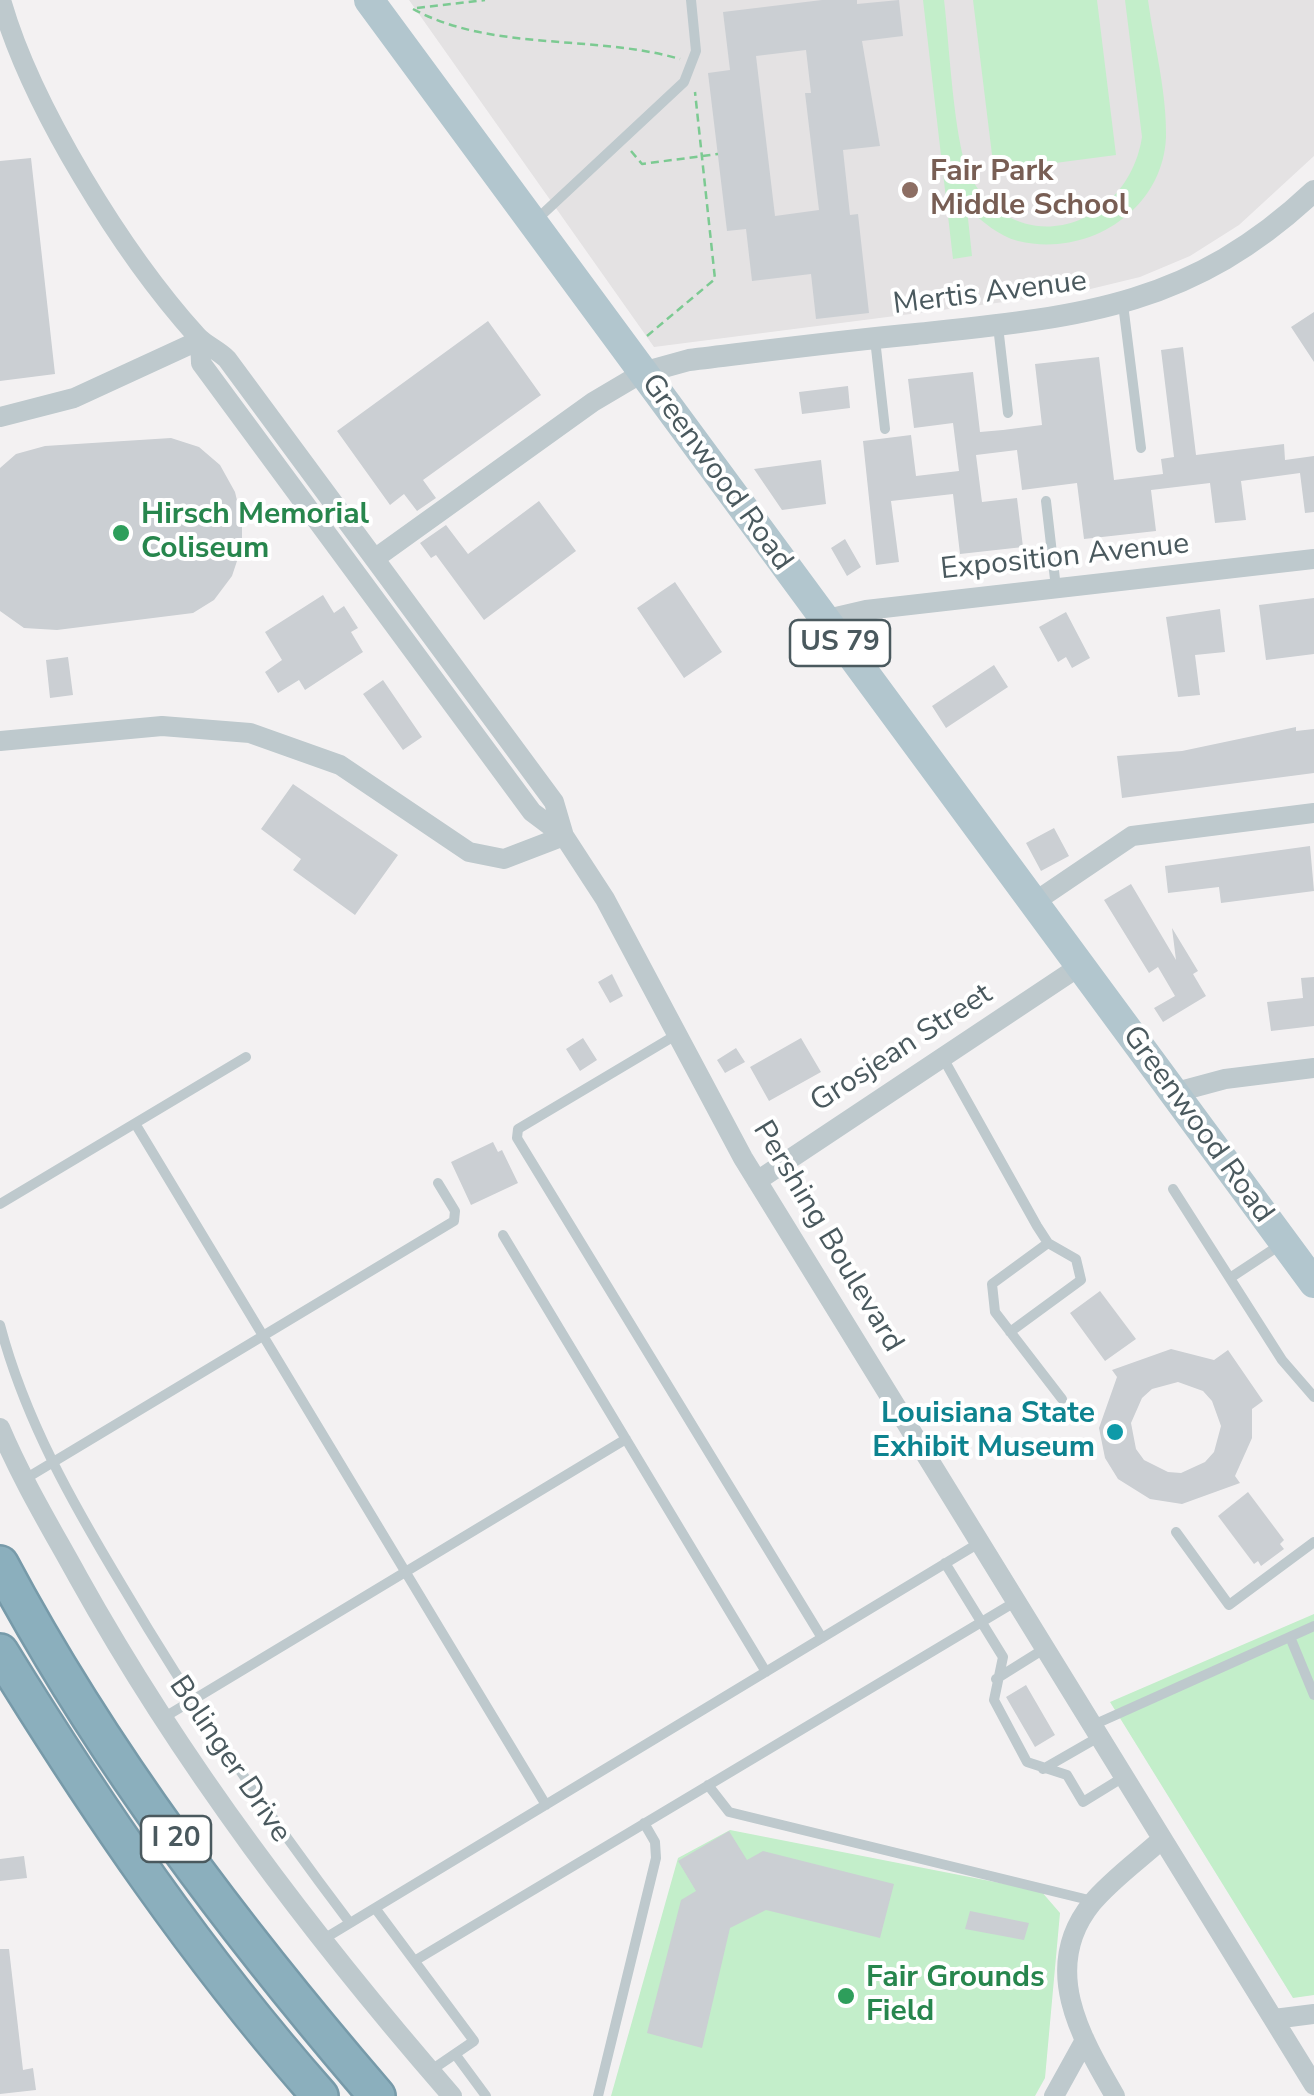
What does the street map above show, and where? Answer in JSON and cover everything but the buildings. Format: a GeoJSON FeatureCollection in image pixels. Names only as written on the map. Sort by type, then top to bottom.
{"type":"FeatureCollection","features":[{"type":"Feature","properties":{"kind":"highway","name":"I 20"},"geometry":{"type":"LineString","coordinates":[[0,1564],[118,1759],[254,1948],[377,2096]]}},
{"type":"Feature","properties":{"kind":"highway","name":"I 20"},"geometry":{"type":"LineString","coordinates":[[0,1652],[121,1842],[188,1935],[320,2096]]}},
{"type":"Feature","properties":{"kind":"highway"},"geometry":{"type":"LineString","coordinates":[[314,2022],[389,2096]]}},
{"type":"Feature","properties":{"kind":"main road","name":"Greenwood Road"},"geometry":{"type":"LineString","coordinates":[[370,0],[531,224],[1314,1283]]}},
{"type":"Feature","properties":{"kind":"street","name":"Pershing Boulevard"},"geometry":{"type":"LineString","coordinates":[[2,0],[36,86],[74,158],[152,277],[200,340],[227,359],[554,802],[564,836],[605,898],[757,1181],[1314,2085]]}},
{"type":"Feature","properties":{"kind":"street","name":"Mertis Avenue"},"geometry":{"type":"LineString","coordinates":[[642,373],[688,360],[998,325],[1124,304],[1175,286],[1230,256],[1314,190]]}},
{"type":"Feature","properties":{"kind":"street","name":"Pershing Boulevard"},"geometry":{"type":"LineString","coordinates":[[200,340],[201,362],[532,812],[564,836]]}},
{"type":"Feature","properties":{"kind":"street"},"geometry":{"type":"LineString","coordinates":[[0,416],[74,398],[200,340]]}},
{"type":"Feature","properties":{"kind":"street"},"geometry":{"type":"LineString","coordinates":[[376,556],[593,402],[642,373]]}},
{"type":"Feature","properties":{"kind":"street","name":"Exposition Avenue"},"geometry":{"type":"LineString","coordinates":[[823,620],[866,610],[1314,560]]}},
{"type":"Feature","properties":{"kind":"street"},"geometry":{"type":"LineString","coordinates":[[0,741],[162,726],[250,733],[340,765],[469,852],[504,859],[564,836]]}},
{"type":"Feature","properties":{"kind":"street"},"geometry":{"type":"LineString","coordinates":[[1033,903],[1132,836],[1314,813]]}},
{"type":"Feature","properties":{"kind":"street","name":"Grosjean Street"},"geometry":{"type":"LineString","coordinates":[[757,1181],[1080,966]]}},
{"type":"Feature","properties":{"kind":"street"},"geometry":{"type":"LineString","coordinates":[[1174,1093],[1225,1079],[1314,1068]]}},
{"type":"Feature","properties":{"kind":"street","name":"Bolinger Drive"},"geometry":{"type":"LineString","coordinates":[[0,1428],[98,1614],[163,1718],[321,1940],[452,2096]]}},
{"type":"Feature","properties":{"kind":"street"},"geometry":{"type":"LineString","coordinates":[[1115,2096],[1069,2002],[1066,1965],[1077,1929],[1093,1901],[1161,1840]]}},
{"type":"Feature","properties":{"kind":"street"},"geometry":{"type":"LineString","coordinates":[[1274,2019],[1314,2014]]}},
{"type":"Feature","properties":{"kind":"street"},"geometry":{"type":"LineString","coordinates":[[1054,2096],[1085,2040]]}},
{"type":"Feature","properties":{"kind":"lane"},"geometry":{"type":"LineString","coordinates":[[531,224],[684,82],[696,51],[691,0]]}},
{"type":"Feature","properties":{"kind":"lane"},"geometry":{"type":"LineString","coordinates":[[1124,304],[1141,448]]}},
{"type":"Feature","properties":{"kind":"lane"},"geometry":{"type":"LineString","coordinates":[[998,325],[1008,412]]}},
{"type":"Feature","properties":{"kind":"lane"},"geometry":{"type":"LineString","coordinates":[[875,338],[885,430]]}},
{"type":"Feature","properties":{"kind":"lane"},"geometry":{"type":"LineString","coordinates":[[1046,501],[1056,589]]}},
{"type":"Feature","properties":{"kind":"lane"},"geometry":{"type":"LineString","coordinates":[[676,1035],[518,1129],[517,1138],[822,1638]]}},
{"type":"Feature","properties":{"kind":"lane"},"geometry":{"type":"LineString","coordinates":[[0,1204],[246,1057]]}},
{"type":"Feature","properties":{"kind":"lane"},"geometry":{"type":"LineString","coordinates":[[943,1058],[1048,1242],[1076,1259],[1081,1280],[1010,1332]]}},
{"type":"Feature","properties":{"kind":"lane"},"geometry":{"type":"LineString","coordinates":[[136,1124],[546,1805]]}},
{"type":"Feature","properties":{"kind":"lane"},"geometry":{"type":"LineString","coordinates":[[24,1479],[454,1221],[455,1211],[438,1183]]}},
{"type":"Feature","properties":{"kind":"lane"},"geometry":{"type":"LineString","coordinates":[[1173,1189],[1282,1360],[1314,1397]]}},
{"type":"Feature","properties":{"kind":"lane"},"geometry":{"type":"LineString","coordinates":[[504,1234],[766,1672]]}},
{"type":"Feature","properties":{"kind":"lane"},"geometry":{"type":"LineString","coordinates":[[1048,1242],[992,1284],[995,1312],[1062,1399]]}},
{"type":"Feature","properties":{"kind":"lane"},"geometry":{"type":"LineString","coordinates":[[1230,1278],[1284,1242]]}},
{"type":"Feature","properties":{"kind":"lane"},"geometry":{"type":"LineString","coordinates":[[0,1325],[15,1378],[52,1462],[193,1699],[350,1923]]}},
{"type":"Feature","properties":{"kind":"lane"},"geometry":{"type":"LineString","coordinates":[[163,1718],[626,1438]]}},
{"type":"Feature","properties":{"kind":"lane"},"geometry":{"type":"LineString","coordinates":[[1176,1532],[1228,1604],[1314,1542]]}},
{"type":"Feature","properties":{"kind":"lane"},"geometry":{"type":"LineString","coordinates":[[321,1940],[979,1542]]}},
{"type":"Feature","properties":{"kind":"lane"},"geometry":{"type":"LineString","coordinates":[[945,1563],[1004,1656],[995,1680],[994,1700],[1027,1762],[1067,1776],[1083,1802],[1122,1778]]}},
{"type":"Feature","properties":{"kind":"lane"},"geometry":{"type":"LineString","coordinates":[[416,1960],[1015,1602]]}},
{"type":"Feature","properties":{"kind":"lane"},"geometry":{"type":"LineString","coordinates":[[1042,1770],[1094,1732],[1314,1626]]}},
{"type":"Feature","properties":{"kind":"lane"},"geometry":{"type":"LineString","coordinates":[[1290,1638],[1314,1694]]}},
{"type":"Feature","properties":{"kind":"lane"},"geometry":{"type":"LineString","coordinates":[[995,1680],[1044,1649]]}},
{"type":"Feature","properties":{"kind":"lane"},"geometry":{"type":"LineString","coordinates":[[708,1785],[730,1812],[1093,1901]]}},
{"type":"Feature","properties":{"kind":"lane"},"geometry":{"type":"LineString","coordinates":[[598,2096],[656,1858],[655,1842],[644,1823]]}},
{"type":"Feature","properties":{"kind":"lane"},"geometry":{"type":"LineString","coordinates":[[375,1908],[474,2041],[430,2071]]}},
{"type":"Feature","properties":{"kind":"lane"},"geometry":{"type":"LineString","coordinates":[[455,2054],[485,2096]]}},
{"type":"Feature","properties":{"kind":"path"},"geometry":{"type":"LineString","coordinates":[[485,0],[413,9],[438,22],[486,33],[652,51],[690,67],[715,279],[645,338]]}},
{"type":"Feature","properties":{"kind":"path"},"geometry":{"type":"LineString","coordinates":[[621,140],[642,164],[718,154]]}},
{"type":"Feature","properties":{"kind":"shaded area","name":"Fair Park Middle School"},"geometry":{"type":"Polygon","coordinates":[[[409,0],[1314,0],[1314,156],[1239,225],[1190,256],[1140,277],[1074,293],[654,347],[409,0]]]}},
{"type":"Feature","properties":{"kind":"green space"},"geometry":{"type":"Polygon","coordinates":[[[923,0],[944,0],[956,117],[970,176],[990,203],[1015,220],[1041,226],[1068,224],[1094,213],[1116,194],[1133,168],[1142,137],[1125,0],[1148,0],[1166,137],[1162,163],[1136,207],[1094,235],[1044,244],[1004,236],[967,209],[972,256],[953,259],[923,0]]]}},
{"type":"Feature","properties":{"kind":"green space"},"geometry":{"type":"Polygon","coordinates":[[[973,0],[1097,0],[1116,155],[994,171],[973,0]]]}},
{"type":"Feature","properties":{"kind":"green space"},"geometry":{"type":"Polygon","coordinates":[[[1314,1614],[1314,1995],[1293,1998],[1110,1702],[1314,1614]]]}},
{"type":"Feature","properties":{"kind":"green space","name":"Fair Grounds Field"},"geometry":{"type":"Polygon","coordinates":[[[730,1830],[1041,1891],[1060,1913],[1045,2078],[1035,2096],[611,2096],[678,1858],[730,1830]]]}},
{"type":"Feature","properties":{"kind":"place","name":"Fair Park Middle School"},"geometry":{"type":"Point","coordinates":[910,190]}},
{"type":"Feature","properties":{"kind":"place","name":"Hirsch Memorial Coliseum"},"geometry":{"type":"Point","coordinates":[121,533]}},
{"type":"Feature","properties":{"kind":"place","name":"Louisiana State Exhibit Museum"},"geometry":{"type":"Point","coordinates":[1115,1432]}},
{"type":"Feature","properties":{"kind":"place","name":"Fair Grounds Field"},"geometry":{"type":"Point","coordinates":[846,1996]}}]}
